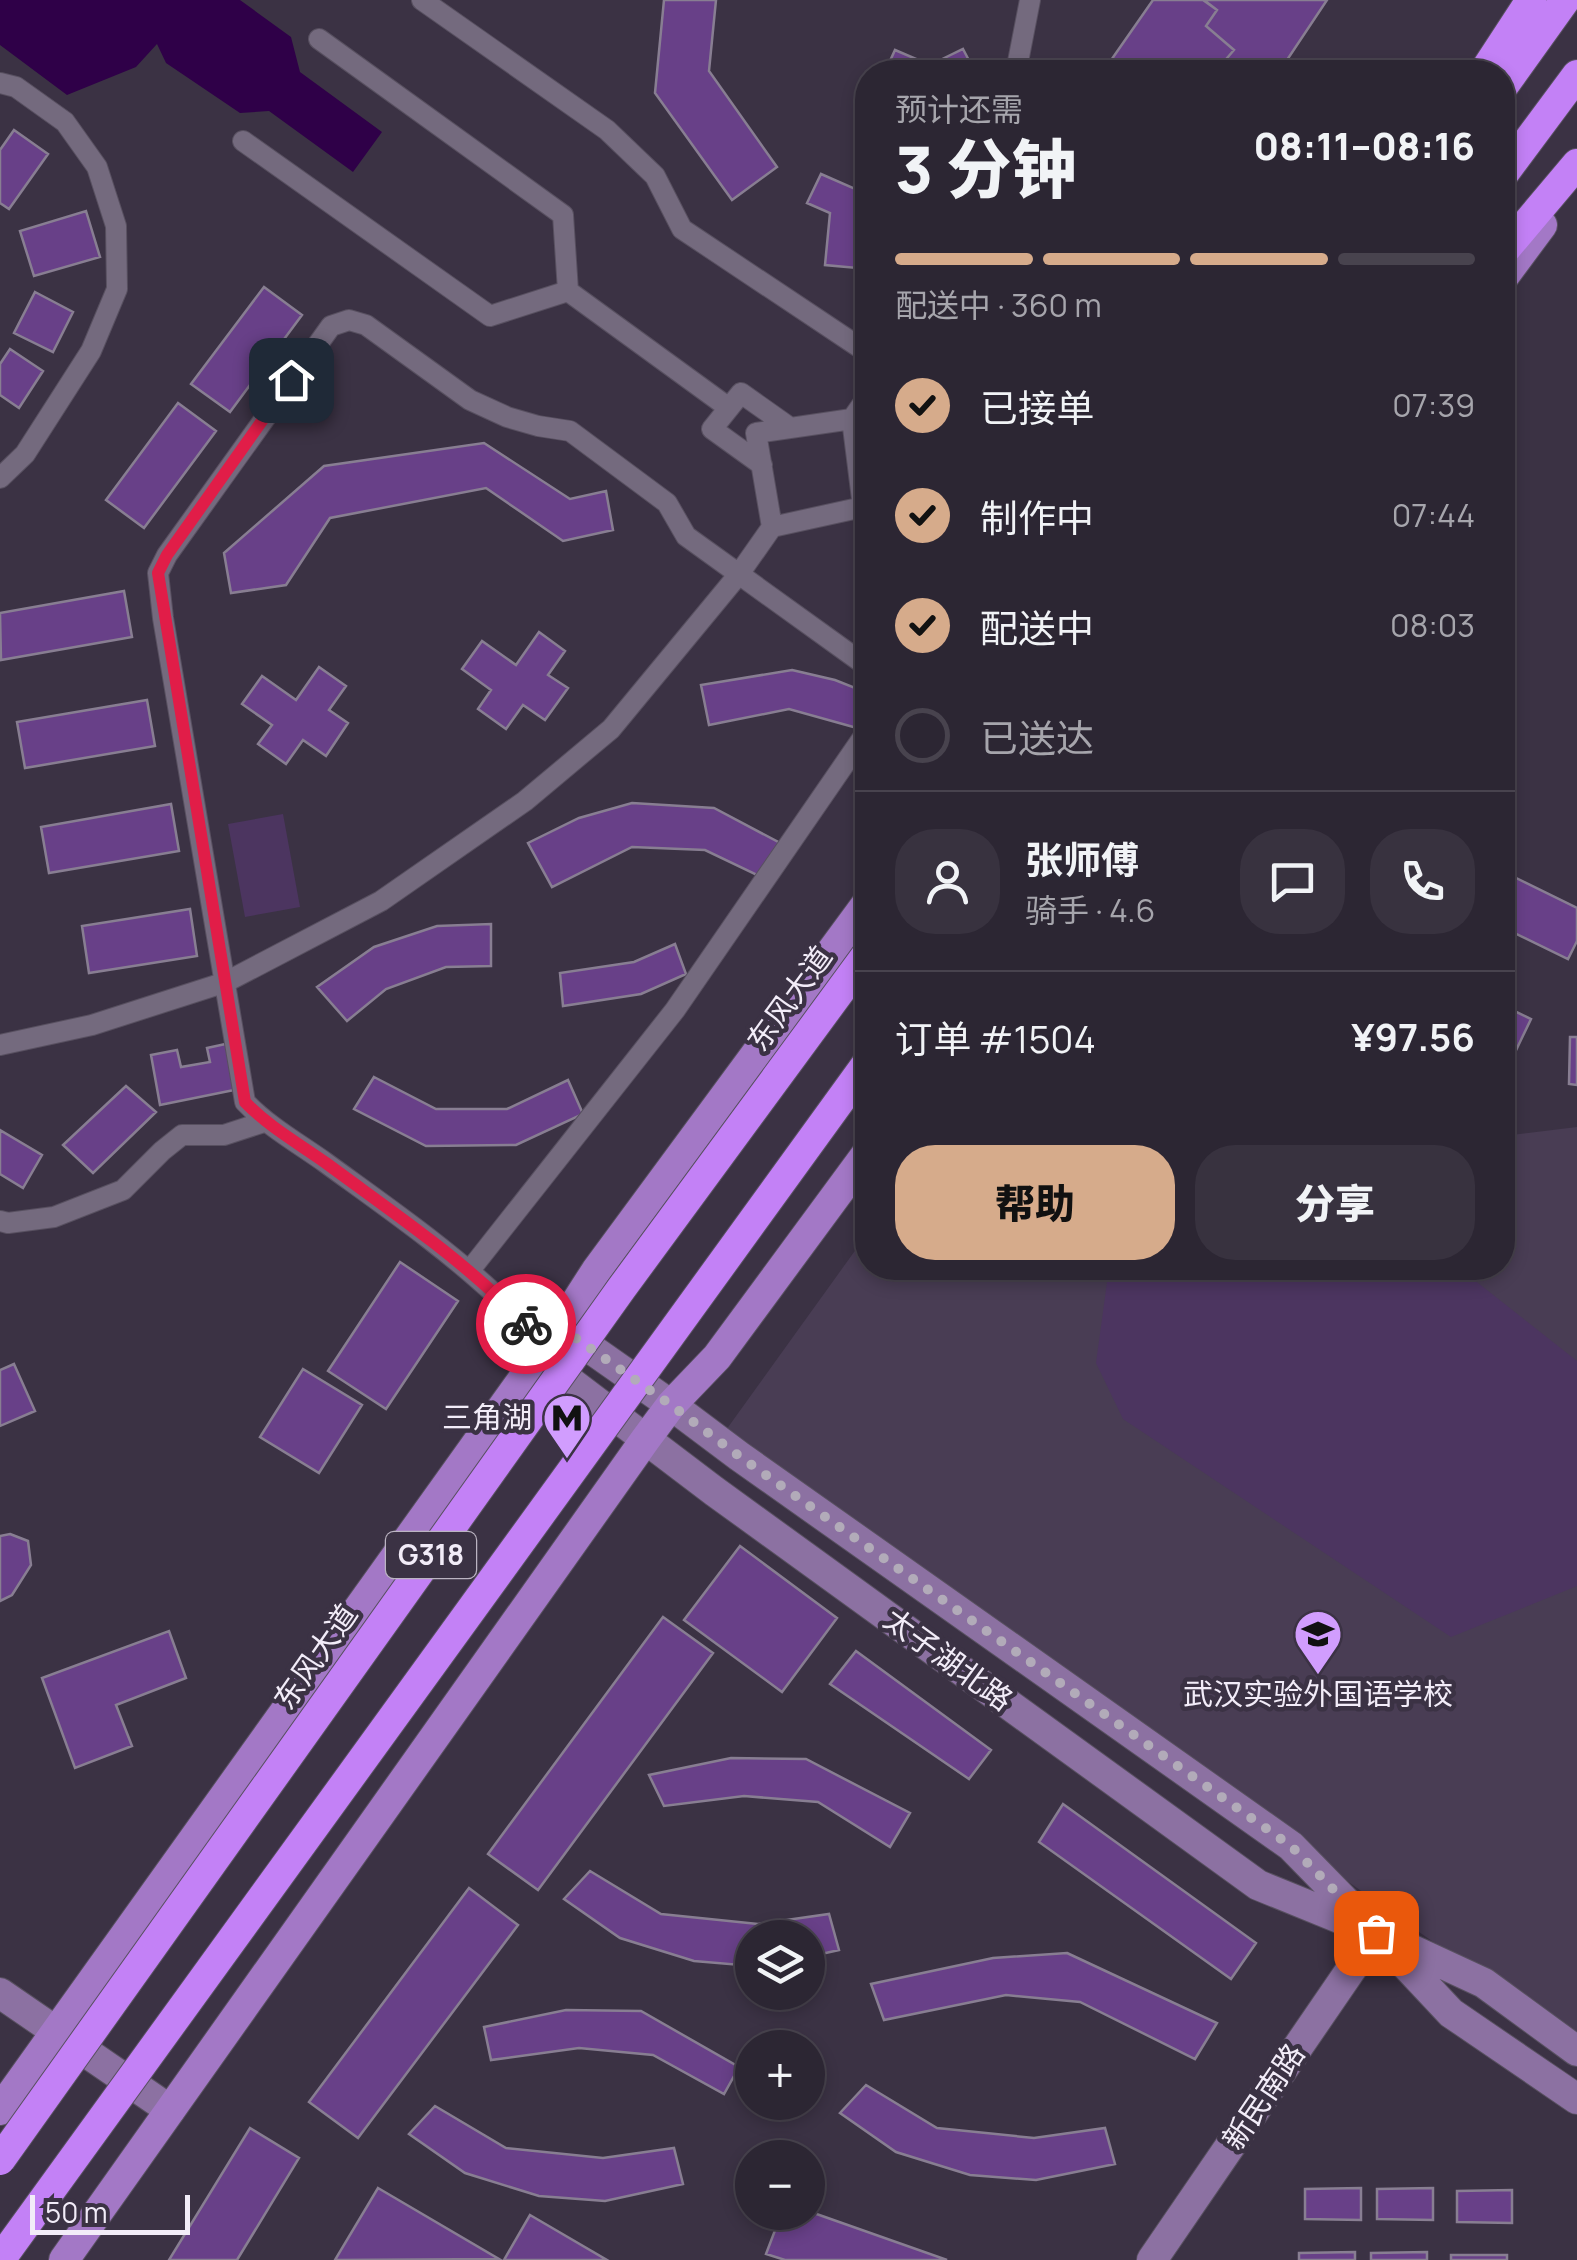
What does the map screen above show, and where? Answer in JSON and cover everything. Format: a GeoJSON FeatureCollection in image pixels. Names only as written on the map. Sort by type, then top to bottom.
{"type":"FeatureCollection","features":[{"type":"Feature","properties":{"kind":"highway"},"geometry":{"type":"LineString","coordinates":[[1492,60],[1531,0]]}},
{"type":"Feature","properties":{"kind":"highway"},"geometry":{"type":"LineString","coordinates":[[1515,70],[1565,0]]}},
{"type":"Feature","properties":{"kind":"highway"},"geometry":{"type":"LineString","coordinates":[[1515,158],[1577,75]]}},
{"type":"Feature","properties":{"kind":"highway"},"geometry":{"type":"LineString","coordinates":[[1515,238],[1577,164]]}},
{"type":"Feature","properties":{"kind":"highway","name":"东风大道"},"geometry":{"type":"LineString","coordinates":[[0,2160],[621,1288],[855,971]]}},
{"type":"Feature","properties":{"kind":"highway","name":"G318"},"geometry":{"type":"LineString","coordinates":[[0,2260],[855,1080]]}},
{"type":"Feature","properties":{"kind":"main road"},"geometry":{"type":"LineString","coordinates":[[1478,60],[1522,0]]}},
{"type":"Feature","properties":{"kind":"main road"},"geometry":{"type":"LineString","coordinates":[[1515,261],[1577,176]]}},
{"type":"Feature","properties":{"kind":"main road"},"geometry":{"type":"LineString","coordinates":[[0,2110],[608,1255],[855,920]]}},
{"type":"Feature","properties":{"kind":"main road"},"geometry":{"type":"LineString","coordinates":[[64,2260],[645,1440],[716,1357],[855,1170]]}},
{"type":"Feature","properties":{"kind":"main road"},"geometry":{"type":"LineString","coordinates":[[500,1322],[560,1327]]}},
{"type":"Feature","properties":{"kind":"main road","name":"太子湖北路"},"geometry":{"type":"LineString","coordinates":[[560,1327],[1291,1846],[1451,2013],[1577,2099]]}},
{"type":"Feature","properties":{"kind":"main road","name":"太子湖北路"},"geometry":{"type":"LineString","coordinates":[[538,1358],[645,1440],[1258,1884],[1484,1983],[1577,2050]]}},
{"type":"Feature","properties":{"kind":"main road","name":"新民南路"},"geometry":{"type":"LineString","coordinates":[[1152,2260],[1376,1933]]}},
{"type":"Feature","properties":{"kind":"main road"},"geometry":{"type":"LineString","coordinates":[[0,1993],[170,2110]]}},
{"type":"Feature","properties":{"kind":"street"},"geometry":{"type":"LineString","coordinates":[[422,0],[607,130],[655,176],[682,229],[855,345]]}},
{"type":"Feature","properties":{"kind":"street"},"geometry":{"type":"LineString","coordinates":[[1018,60],[1030,0]]}},
{"type":"Feature","properties":{"kind":"street"},"geometry":{"type":"LineString","coordinates":[[319,39],[563,215],[568,291]]}},
{"type":"Feature","properties":{"kind":"street"},"geometry":{"type":"LineString","coordinates":[[0,83],[16,87],[65,122],[98,166],[116,226],[117,288],[91,351],[25,454],[0,478]]}},
{"type":"Feature","properties":{"kind":"street"},"geometry":{"type":"LineString","coordinates":[[244,141],[490,316],[568,291]]}},
{"type":"Feature","properties":{"kind":"street"},"geometry":{"type":"LineString","coordinates":[[568,291],[729,408]]}},
{"type":"Feature","properties":{"kind":"street"},"geometry":{"type":"LineString","coordinates":[[500,1322],[499,1298],[470,1270],[264,1122],[245,1102],[158,573],[167,555],[331,326],[349,320],[366,325],[470,400],[507,418],[570,431],[666,502],[686,536],[855,659]]}},
{"type":"Feature","properties":{"kind":"street"},"geometry":{"type":"LineString","coordinates":[[762,465],[712,429],[741,393],[789,428]]}},
{"type":"Feature","properties":{"kind":"street"},"geometry":{"type":"LineString","coordinates":[[855,414],[855,439]]}},
{"type":"Feature","properties":{"kind":"street"},"geometry":{"type":"LineString","coordinates":[[772,527],[756,434],[852,418]]}},
{"type":"Feature","properties":{"kind":"street"},"geometry":{"type":"LineString","coordinates":[[0,1045],[92,1025],[226,982],[381,901],[525,800],[611,729],[739,574],[772,527],[855,511]]}},
{"type":"Feature","properties":{"kind":"street"},"geometry":{"type":"LineString","coordinates":[[470,1270],[674,1010],[855,749]]}},
{"type":"Feature","properties":{"kind":"street"},"geometry":{"type":"LineString","coordinates":[[0,1221],[54,1217],[123,1190],[182,1136],[224,1136],[264,1122]]}},
{"type":"Feature","properties":{"kind":"shaded area"},"geometry":{"type":"Polygon","coordinates":[[[0,0],[240,0],[291,37],[300,72],[382,132],[353,172],[269,111],[240,113],[166,63],[157,44],[136,67],[67,95],[0,45],[0,0]]]}},
{"type":"Feature","properties":{"kind":"shaded area"},"geometry":{"type":"Polygon","coordinates":[[[283,814],[300,907],[245,917],[228,824],[283,814]]]}},
{"type":"Feature","properties":{"kind":"shaded area","name":"武汉实验外国语学校"},"geometry":{"type":"Polygon","coordinates":[[[1577,1127],[1577,2044],[721,1437],[855,1251],[855,1280],[1515,1280],[1515,1135],[1577,1127]]]}},
{"type":"Feature","properties":{"kind":"shaded area"},"geometry":{"type":"Polygon","coordinates":[[[1107,1280],[1474,1280],[1577,1361],[1577,1586],[1451,1637],[1123,1419],[1096,1363],[1107,1280]]]}},
{"type":"Feature","properties":{"kind":"building"},"geometry":{"type":"Polygon","coordinates":[[[664,0],[716,0],[709,71],[777,167],[732,200],[655,93],[664,0]]]}},
{"type":"Feature","properties":{"kind":"building"},"geometry":{"type":"Polygon","coordinates":[[[1153,0],[1204,0],[1217,10],[1206,26],[1234,50],[1225,60],[1111,60],[1153,0]]]}},
{"type":"Feature","properties":{"kind":"building"},"geometry":{"type":"Polygon","coordinates":[[[1203,0],[1327,0],[1287,60],[1225,60],[1234,50],[1206,26],[1217,10],[1203,0]]]}},
{"type":"Feature","properties":{"kind":"building"},"geometry":{"type":"Polygon","coordinates":[[[963,49],[969,60],[940,60],[963,49]]]}},
{"type":"Feature","properties":{"kind":"building"},"geometry":{"type":"Polygon","coordinates":[[[895,50],[918,60],[890,60],[895,50]]]}},
{"type":"Feature","properties":{"kind":"building"},"geometry":{"type":"Polygon","coordinates":[[[14,130],[48,154],[9,209],[0,203],[0,150],[14,130]]]}},
{"type":"Feature","properties":{"kind":"building"},"geometry":{"type":"Polygon","coordinates":[[[821,174],[855,189],[855,268],[825,265],[830,213],[807,203],[821,174]]]}},
{"type":"Feature","properties":{"kind":"building"},"geometry":{"type":"Polygon","coordinates":[[[86,211],[100,257],[34,276],[20,231],[86,211]]]}},
{"type":"Feature","properties":{"kind":"building"},"geometry":{"type":"Polygon","coordinates":[[[264,287],[302,315],[230,412],[191,384],[264,287]]]}},
{"type":"Feature","properties":{"kind":"building"},"geometry":{"type":"Polygon","coordinates":[[[35,292],[73,312],[53,352],[14,333],[35,292]]]}},
{"type":"Feature","properties":{"kind":"building"},"geometry":{"type":"Polygon","coordinates":[[[10,349],[43,371],[19,408],[0,395],[0,364],[10,349]]]}},
{"type":"Feature","properties":{"kind":"building"},"geometry":{"type":"Polygon","coordinates":[[[178,403],[216,431],[144,528],[106,500],[178,403]]]}},
{"type":"Feature","properties":{"kind":"building"},"geometry":{"type":"Polygon","coordinates":[[[484,443],[570,499],[606,491],[613,530],[563,541],[486,488],[330,518],[286,585],[231,593],[224,553],[324,466],[484,443]]]}},
{"type":"Feature","properties":{"kind":"building"},"geometry":{"type":"Polygon","coordinates":[[[124,591],[132,637],[1,660],[0,613],[124,591]]]}},
{"type":"Feature","properties":{"kind":"building"},"geometry":{"type":"Polygon","coordinates":[[[539,632],[565,651],[548,675],[568,688],[545,720],[523,705],[506,729],[478,709],[491,690],[462,669],[482,641],[516,665],[539,632]]]}},
{"type":"Feature","properties":{"kind":"building"},"geometry":{"type":"Polygon","coordinates":[[[319,667],[346,686],[329,710],[348,723],[326,756],[303,740],[286,764],[258,744],[272,725],[242,704],[262,676],[296,700],[319,667]]]}},
{"type":"Feature","properties":{"kind":"building"},"geometry":{"type":"Polygon","coordinates":[[[792,670],[835,680],[855,688],[855,727],[789,709],[709,725],[701,685],[792,670]]]}},
{"type":"Feature","properties":{"kind":"building"},"geometry":{"type":"Polygon","coordinates":[[[147,700],[155,746],[25,768],[17,722],[147,700]]]}},
{"type":"Feature","properties":{"kind":"building"},"geometry":{"type":"Polygon","coordinates":[[[632,803],[714,808],[782,844],[759,876],[705,850],[632,847],[552,887],[528,843],[579,818],[632,803]]]}},
{"type":"Feature","properties":{"kind":"building"},"geometry":{"type":"Polygon","coordinates":[[[171,804],[179,851],[49,873],[41,827],[171,804]]]}},
{"type":"Feature","properties":{"kind":"building"},"geometry":{"type":"Polygon","coordinates":[[[1515,877],[1577,908],[1577,941],[1568,959],[1515,933],[1515,877]]]}},
{"type":"Feature","properties":{"kind":"building"},"geometry":{"type":"Polygon","coordinates":[[[190,909],[197,956],[89,973],[82,926],[190,909]]]}},
{"type":"Feature","properties":{"kind":"building"},"geometry":{"type":"Polygon","coordinates":[[[491,924],[491,966],[446,967],[386,989],[347,1021],[317,987],[374,947],[437,926],[491,924]]]}},
{"type":"Feature","properties":{"kind":"building"},"geometry":{"type":"Polygon","coordinates":[[[675,944],[686,974],[641,994],[563,1006],[560,973],[634,962],[675,944]]]}},
{"type":"Feature","properties":{"kind":"building"},"geometry":{"type":"Polygon","coordinates":[[[1515,1011],[1531,1019],[1515,1052],[1515,1011]]]}},
{"type":"Feature","properties":{"kind":"building"},"geometry":{"type":"Polygon","coordinates":[[[1570,1037],[1577,1037],[1577,1085],[1569,1084],[1570,1037]]]}},
{"type":"Feature","properties":{"kind":"building"},"geometry":{"type":"Polygon","coordinates":[[[230,1043],[239,1089],[160,1105],[151,1055],[177,1050],[181,1067],[210,1062],[207,1048],[230,1043]]]}},
{"type":"Feature","properties":{"kind":"building"},"geometry":{"type":"Polygon","coordinates":[[[374,1077],[436,1109],[507,1109],[568,1080],[583,1114],[516,1145],[426,1146],[354,1109],[374,1077]]]}},
{"type":"Feature","properties":{"kind":"building"},"geometry":{"type":"Polygon","coordinates":[[[126,1086],[156,1112],[93,1173],[63,1145],[126,1086]]]}},
{"type":"Feature","properties":{"kind":"building"},"geometry":{"type":"Polygon","coordinates":[[[0,1130],[42,1155],[23,1188],[0,1174],[0,1130]]]}},
{"type":"Feature","properties":{"kind":"building"},"geometry":{"type":"Polygon","coordinates":[[[400,1262],[458,1301],[386,1409],[328,1371],[400,1262]]]}},
{"type":"Feature","properties":{"kind":"building"},"geometry":{"type":"Polygon","coordinates":[[[14,1364],[35,1411],[0,1426],[0,1370],[14,1364]]]}},
{"type":"Feature","properties":{"kind":"building"},"geometry":{"type":"Polygon","coordinates":[[[303,1369],[362,1405],[319,1473],[260,1437],[303,1369]]]}},
{"type":"Feature","properties":{"kind":"building"},"geometry":{"type":"Polygon","coordinates":[[[10,1534],[28,1541],[31,1565],[12,1595],[0,1601],[0,1536],[10,1534]]]}},
{"type":"Feature","properties":{"kind":"building"},"geometry":{"type":"Polygon","coordinates":[[[740,1546],[837,1618],[782,1692],[684,1620],[740,1546]]]}},
{"type":"Feature","properties":{"kind":"building"},"geometry":{"type":"Polygon","coordinates":[[[663,1617],[713,1653],[538,1890],[488,1854],[663,1617]]]}},
{"type":"Feature","properties":{"kind":"building"},"geometry":{"type":"Polygon","coordinates":[[[169,1631],[186,1678],[116,1705],[132,1746],[75,1768],[42,1678],[169,1631]]]}},
{"type":"Feature","properties":{"kind":"building"},"geometry":{"type":"Polygon","coordinates":[[[856,1651],[991,1750],[969,1779],[830,1684],[856,1651]]]}},
{"type":"Feature","properties":{"kind":"building"},"geometry":{"type":"Polygon","coordinates":[[[731,1758],[806,1759],[910,1813],[890,1847],[818,1802],[744,1796],[664,1806],[649,1775],[731,1758]]]}},
{"type":"Feature","properties":{"kind":"building"},"geometry":{"type":"Polygon","coordinates":[[[1063,1804],[1256,1943],[1231,1979],[1039,1842],[1063,1804]]]}},
{"type":"Feature","properties":{"kind":"building"},"geometry":{"type":"Polygon","coordinates":[[[590,1871],[661,1914],[735,1922],[735,1965],[694,1961],[620,1938],[564,1899],[590,1871]]]}},
{"type":"Feature","properties":{"kind":"building"},"geometry":{"type":"Polygon","coordinates":[[[469,1888],[518,1925],[358,2138],[309,2102],[469,1888]]]}},
{"type":"Feature","properties":{"kind":"building"},"geometry":{"type":"Polygon","coordinates":[[[829,1914],[839,1950],[825,1953],[825,1920],[786,1920],[829,1914]]]}},
{"type":"Feature","properties":{"kind":"building"},"geometry":{"type":"Polygon","coordinates":[[[1067,1953],[1217,2023],[1195,2059],[1080,2002],[1006,1995],[884,2020],[871,1984],[993,1958],[1067,1953]]]}},
{"type":"Feature","properties":{"kind":"building"},"geometry":{"type":"Polygon","coordinates":[[[566,2010],[641,2011],[735,2065],[735,2074],[724,2094],[653,2055],[579,2048],[491,2060],[484,2027],[566,2010]]]}},
{"type":"Feature","properties":{"kind":"building"},"geometry":{"type":"Polygon","coordinates":[[[866,2085],[937,2128],[1034,2138],[1105,2128],[1115,2164],[1036,2180],[970,2175],[896,2152],[840,2113],[866,2085]]]}},
{"type":"Feature","properties":{"kind":"building"},"geometry":{"type":"Polygon","coordinates":[[[435,2106],[506,2148],[603,2158],[674,2148],[683,2184],[605,2201],[539,2196],[465,2173],[409,2134],[435,2106]]]}},
{"type":"Feature","properties":{"kind":"building"},"geometry":{"type":"Polygon","coordinates":[[[250,2128],[299,2158],[237,2260],[169,2260],[250,2128]]]}},
{"type":"Feature","properties":{"kind":"building"},"geometry":{"type":"Polygon","coordinates":[[[378,2188],[499,2259],[335,2260],[378,2188]]]}},
{"type":"Feature","properties":{"kind":"building"},"geometry":{"type":"Polygon","coordinates":[[[1361,2188],[1361,2220],[1305,2219],[1305,2189],[1361,2188]]]}},
{"type":"Feature","properties":{"kind":"building"},"geometry":{"type":"Polygon","coordinates":[[[1433,2188],[1433,2220],[1377,2219],[1377,2189],[1433,2188]]]}},
{"type":"Feature","properties":{"kind":"building"},"geometry":{"type":"Polygon","coordinates":[[[1512,2190],[1512,2223],[1457,2222],[1457,2191],[1512,2190]]]}},
{"type":"Feature","properties":{"kind":"building"},"geometry":{"type":"Polygon","coordinates":[[[530,2215],[607,2260],[504,2260],[530,2215]]]}},
{"type":"Feature","properties":{"kind":"building"},"geometry":{"type":"Polygon","coordinates":[[[825,2217],[947,2260],[785,2260],[766,2254],[775,2230],[825,2230],[825,2217]]]}},
{"type":"Feature","properties":{"kind":"building"},"geometry":{"type":"Polygon","coordinates":[[[1355,2252],[1355,2260],[1299,2260],[1299,2253],[1355,2252]]]}},
{"type":"Feature","properties":{"kind":"building"},"geometry":{"type":"Polygon","coordinates":[[[1427,2252],[1427,2260],[1371,2260],[1371,2253],[1427,2252]]]}},
{"type":"Feature","properties":{"kind":"building"},"geometry":{"type":"Polygon","coordinates":[[[1451,2255],[1507,2255],[1507,2260],[1451,2260],[1451,2255]]]}},
{"type":"Feature","properties":{"kind":"way so far"},"geometry":{"type":"LineString","coordinates":[[526,1324],[560,1327],[1291,1846],[1376,1933]]}},
{"type":"Feature","properties":{"kind":"place","name":"三角湖"},"geometry":{"type":"Point","coordinates":[567,1460]}},
{"type":"Feature","properties":{"kind":"place","name":"武汉实验外国语学校"},"geometry":{"type":"Point","coordinates":[1318,1676]}},
{"type":"Feature","properties":{"kind":"route"},"geometry":{"type":"LineString","coordinates":[[291,380],[158,573],[245,1102],[264,1122],[470,1270],[499,1298],[500,1322],[526,1324]]}}]}
